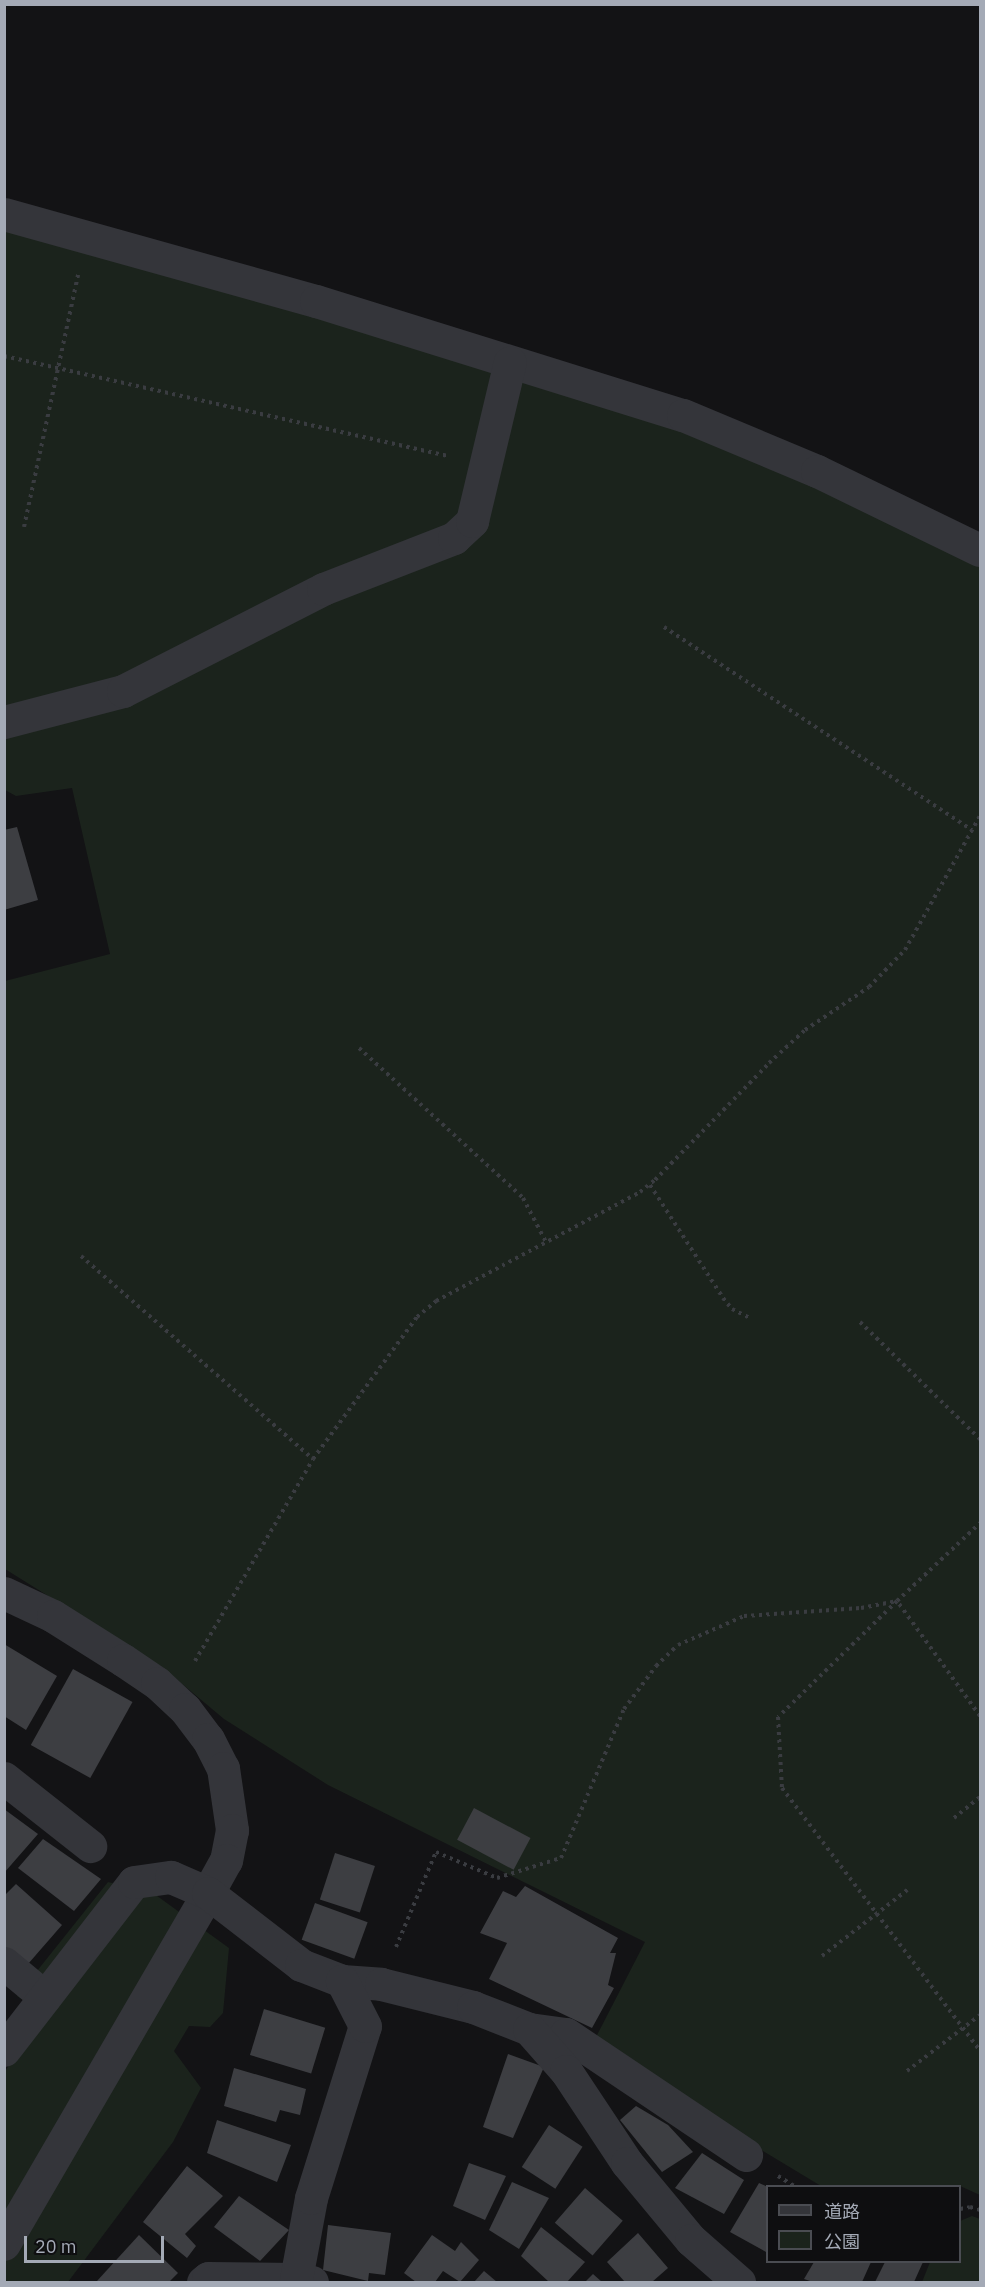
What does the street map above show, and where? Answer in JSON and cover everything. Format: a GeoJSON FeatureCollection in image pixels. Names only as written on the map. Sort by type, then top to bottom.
{"type":"FeatureCollection","features":[{"type":"Feature","properties":{"kind":"street"},"geometry":{"type":"LineString","coordinates":[[4,214],[316,301],[683,415],[817,471],[981,550]]}},
{"type":"Feature","properties":{"kind":"street"},"geometry":{"type":"LineString","coordinates":[[4,722],[123,691],[323,589],[454,538],[472,521],[510,362]]}},
{"type":"Feature","properties":{"kind":"street"},"geometry":{"type":"LineString","coordinates":[[4,1593],[53,1616],[157,1683],[174,1698],[208,1739],[223,1768],[230,1797],[232,1830],[226,1860],[208,1893],[4,2244]]}},
{"type":"Feature","properties":{"kind":"street"},"geometry":{"type":"LineString","coordinates":[[4,1778],[90,1845]]}},
{"type":"Feature","properties":{"kind":"street"},"geometry":{"type":"LineString","coordinates":[[4,2050],[134,1882],[171,1876],[208,1893],[301,1965],[342,1981],[381,1984],[473,2007],[529,2029],[566,2034],[746,2155]]}},
{"type":"Feature","properties":{"kind":"street"},"geometry":{"type":"LineString","coordinates":[[4,1963],[45,1997]]}},
{"type":"Feature","properties":{"kind":"street"},"geometry":{"type":"LineString","coordinates":[[203,2283],[208,2278],[304,2281],[311,2198],[365,2026],[342,1981]]}},
{"type":"Feature","properties":{"kind":"street"},"geometry":{"type":"LineString","coordinates":[[529,2029],[566,2071],[627,2163],[691,2240],[739,2283]]}},
{"type":"Feature","properties":{"kind":"path"},"geometry":{"type":"LineString","coordinates":[[24,527],[80,264]]}},
{"type":"Feature","properties":{"kind":"path"},"geometry":{"type":"LineString","coordinates":[[4,357],[486,466]]}},
{"type":"Feature","properties":{"kind":"path"},"geometry":{"type":"LineString","coordinates":[[664,627],[972,831]]}},
{"type":"Feature","properties":{"kind":"path"},"geometry":{"type":"LineString","coordinates":[[174,1698],[313,1459],[417,1317],[436,1300],[650,1185],[804,1030],[869,987],[905,950],[981,816]]}},
{"type":"Feature","properties":{"kind":"path"},"geometry":{"type":"LineString","coordinates":[[359,1048],[523,1198],[546,1242]]}},
{"type":"Feature","properties":{"kind":"path"},"geometry":{"type":"LineString","coordinates":[[650,1185],[723,1298],[732,1309],[750,1318]]}},
{"type":"Feature","properties":{"kind":"path"},"geometry":{"type":"LineString","coordinates":[[81,1256],[313,1459]]}},
{"type":"Feature","properties":{"kind":"path"},"geometry":{"type":"LineString","coordinates":[[860,1322],[981,1439]]}},
{"type":"Feature","properties":{"kind":"path"},"geometry":{"type":"LineString","coordinates":[[981,1523],[778,1717],[782,1788],[981,2052]]}},
{"type":"Feature","properties":{"kind":"path"},"geometry":{"type":"LineString","coordinates":[[897,1601],[981,1716]]}},
{"type":"Feature","properties":{"kind":"path"},"geometry":{"type":"LineString","coordinates":[[381,1984],[436,1852],[496,1878],[561,1858],[624,1709],[656,1666],[678,1645],[744,1616],[861,1608],[897,1601]]}},
{"type":"Feature","properties":{"kind":"path"},"geometry":{"type":"LineString","coordinates":[[954,1818],[981,1797]]}},
{"type":"Feature","properties":{"kind":"path"},"geometry":{"type":"LineString","coordinates":[[822,1956],[907,1890]]}},
{"type":"Feature","properties":{"kind":"path"},"geometry":{"type":"LineString","coordinates":[[907,2071],[981,2015]]}},
{"type":"Feature","properties":{"kind":"path"},"geometry":{"type":"LineString","coordinates":[[961,2210],[970,2207],[981,2211]]}},
{"type":"Feature","properties":{"kind":"green space"},"geometry":{"type":"Polygon","coordinates":[[[4,223],[665,417],[980,559],[980,2195],[961,2185],[819,2185],[763,2151],[595,2039],[645,1942],[328,1785],[224,1719],[162,1667],[5,1569],[5,981],[110,954],[72,788],[16,796],[5,790],[4,223]]]}},
{"type":"Feature","properties":{"kind":"green space"},"geometry":{"type":"Polygon","coordinates":[[[108,1882],[153,1893],[229,1948],[223,2013],[210,2027],[189,2026],[174,2051],[201,2088],[173,2142],[68,2282],[5,2282],[5,2071],[45,2014],[17,1996],[108,1882]]]}},
{"type":"Feature","properties":{"kind":"green space"},"geometry":{"type":"Polygon","coordinates":[[[972,2216],[980,2219],[980,2282],[922,2282],[930,2263],[961,2263],[961,2221],[972,2216]]]}},
{"type":"Feature","properties":{"kind":"building"},"geometry":{"type":"Polygon","coordinates":[[[17,827],[38,900],[4,910],[4,830],[17,827]]]}},
{"type":"Feature","properties":{"kind":"building"},"geometry":{"type":"Polygon","coordinates":[[[4,1644],[57,1676],[26,1730],[4,1716],[4,1644]]]}},
{"type":"Feature","properties":{"kind":"building"},"geometry":{"type":"Polygon","coordinates":[[[73,1669],[132,1702],[90,1778],[31,1745],[73,1669]]]}},
{"type":"Feature","properties":{"kind":"building"},"geometry":{"type":"Polygon","coordinates":[[[474,1808],[531,1838],[514,1870],[457,1840],[474,1808]]]}},
{"type":"Feature","properties":{"kind":"building"},"geometry":{"type":"Polygon","coordinates":[[[4,1809],[38,1834],[4,1873],[4,1809]]]}},
{"type":"Feature","properties":{"kind":"building"},"geometry":{"type":"Polygon","coordinates":[[[43,1839],[101,1879],[74,1911],[18,1868],[43,1839]]]}},
{"type":"Feature","properties":{"kind":"building"},"geometry":{"type":"Polygon","coordinates":[[[335,1853],[375,1866],[360,1913],[320,1900],[335,1853]]]}},
{"type":"Feature","properties":{"kind":"building"},"geometry":{"type":"Polygon","coordinates":[[[16,1884],[62,1925],[28,1964],[4,1946],[4,1896],[16,1884]]]}},
{"type":"Feature","properties":{"kind":"building"},"geometry":{"type":"Polygon","coordinates":[[[525,1886],[618,1938],[610,1953],[616,1953],[608,1985],[614,1988],[592,2028],[489,1979],[507,1943],[480,1933],[503,1891],[516,1897],[525,1886]]]}},
{"type":"Feature","properties":{"kind":"building"},"geometry":{"type":"Polygon","coordinates":[[[315,1903],[368,1922],[354,1959],[302,1940],[315,1903]]]}},
{"type":"Feature","properties":{"kind":"building"},"geometry":{"type":"Polygon","coordinates":[[[264,2009],[325,2028],[311,2074],[250,2055],[264,2009]]]}},
{"type":"Feature","properties":{"kind":"building"},"geometry":{"type":"Polygon","coordinates":[[[508,2054],[544,2067],[513,2138],[483,2127],[508,2054]]]}},
{"type":"Feature","properties":{"kind":"building"},"geometry":{"type":"Polygon","coordinates":[[[234,2068],[306,2089],[300,2115],[280,2110],[276,2122],[224,2106],[234,2068]]]}},
{"type":"Feature","properties":{"kind":"building"},"geometry":{"type":"Polygon","coordinates":[[[636,2106],[668,2125],[693,2152],[662,2172],[620,2120],[636,2106]]]}},
{"type":"Feature","properties":{"kind":"building"},"geometry":{"type":"Polygon","coordinates":[[[217,2120],[291,2145],[277,2182],[207,2153],[217,2120]]]}},
{"type":"Feature","properties":{"kind":"building"},"geometry":{"type":"Polygon","coordinates":[[[549,2125],[583,2147],[555,2189],[522,2167],[549,2125]]]}},
{"type":"Feature","properties":{"kind":"building"},"geometry":{"type":"Polygon","coordinates":[[[702,2153],[744,2180],[724,2214],[675,2188],[702,2153]]]}},
{"type":"Feature","properties":{"kind":"building"},"geometry":{"type":"Polygon","coordinates":[[[469,2163],[506,2176],[485,2220],[453,2206],[469,2163]]]}},
{"type":"Feature","properties":{"kind":"building"},"geometry":{"type":"Polygon","coordinates":[[[187,2166],[223,2196],[185,2234],[196,2246],[187,2258],[143,2222],[187,2166]]]}},
{"type":"Feature","properties":{"kind":"building"},"geometry":{"type":"Polygon","coordinates":[[[512,2182],[549,2198],[519,2249],[489,2230],[512,2182]]]}},
{"type":"Feature","properties":{"kind":"building"},"geometry":{"type":"Polygon","coordinates":[[[759,2183],[766,2186],[766,2252],[730,2232],[759,2183]]]}},
{"type":"Feature","properties":{"kind":"building"},"geometry":{"type":"Polygon","coordinates":[[[585,2188],[623,2221],[593,2256],[555,2223],[585,2188]]]}},
{"type":"Feature","properties":{"kind":"building"},"geometry":{"type":"Polygon","coordinates":[[[239,2196],[289,2230],[260,2261],[214,2227],[239,2196]]]}},
{"type":"Feature","properties":{"kind":"building"},"geometry":{"type":"Polygon","coordinates":[[[328,2225],[391,2233],[385,2275],[369,2273],[368,2281],[323,2270],[328,2225]]]}},
{"type":"Feature","properties":{"kind":"building"},"geometry":{"type":"Polygon","coordinates":[[[541,2227],[585,2262],[567,2282],[549,2282],[521,2256],[541,2227]]]}},
{"type":"Feature","properties":{"kind":"building"},"geometry":{"type":"Polygon","coordinates":[[[638,2233],[668,2268],[652,2282],[625,2282],[607,2262],[638,2233]]]}},
{"type":"Feature","properties":{"kind":"building"},"geometry":{"type":"Polygon","coordinates":[[[139,2235],[178,2273],[169,2282],[97,2281],[139,2235]]]}},
{"type":"Feature","properties":{"kind":"building"},"geometry":{"type":"Polygon","coordinates":[[[432,2235],[455,2251],[461,2242],[479,2260],[460,2282],[443,2271],[435,2282],[416,2282],[404,2273],[432,2235]]]}},
{"type":"Feature","properties":{"kind":"building"},"geometry":{"type":"Polygon","coordinates":[[[813,2263],[871,2263],[862,2282],[813,2282],[804,2279],[813,2263]]]}},
{"type":"Feature","properties":{"kind":"building"},"geometry":{"type":"Polygon","coordinates":[[[884,2263],[923,2263],[914,2282],[875,2282],[884,2263]]]}},
{"type":"Feature","properties":{"kind":"building"},"geometry":{"type":"Polygon","coordinates":[[[484,2271],[497,2282],[474,2282],[484,2271]]]}},
{"type":"Feature","properties":{"kind":"building"},"geometry":{"type":"Polygon","coordinates":[[[593,2274],[602,2282],[585,2282],[593,2274]]]}}]}
